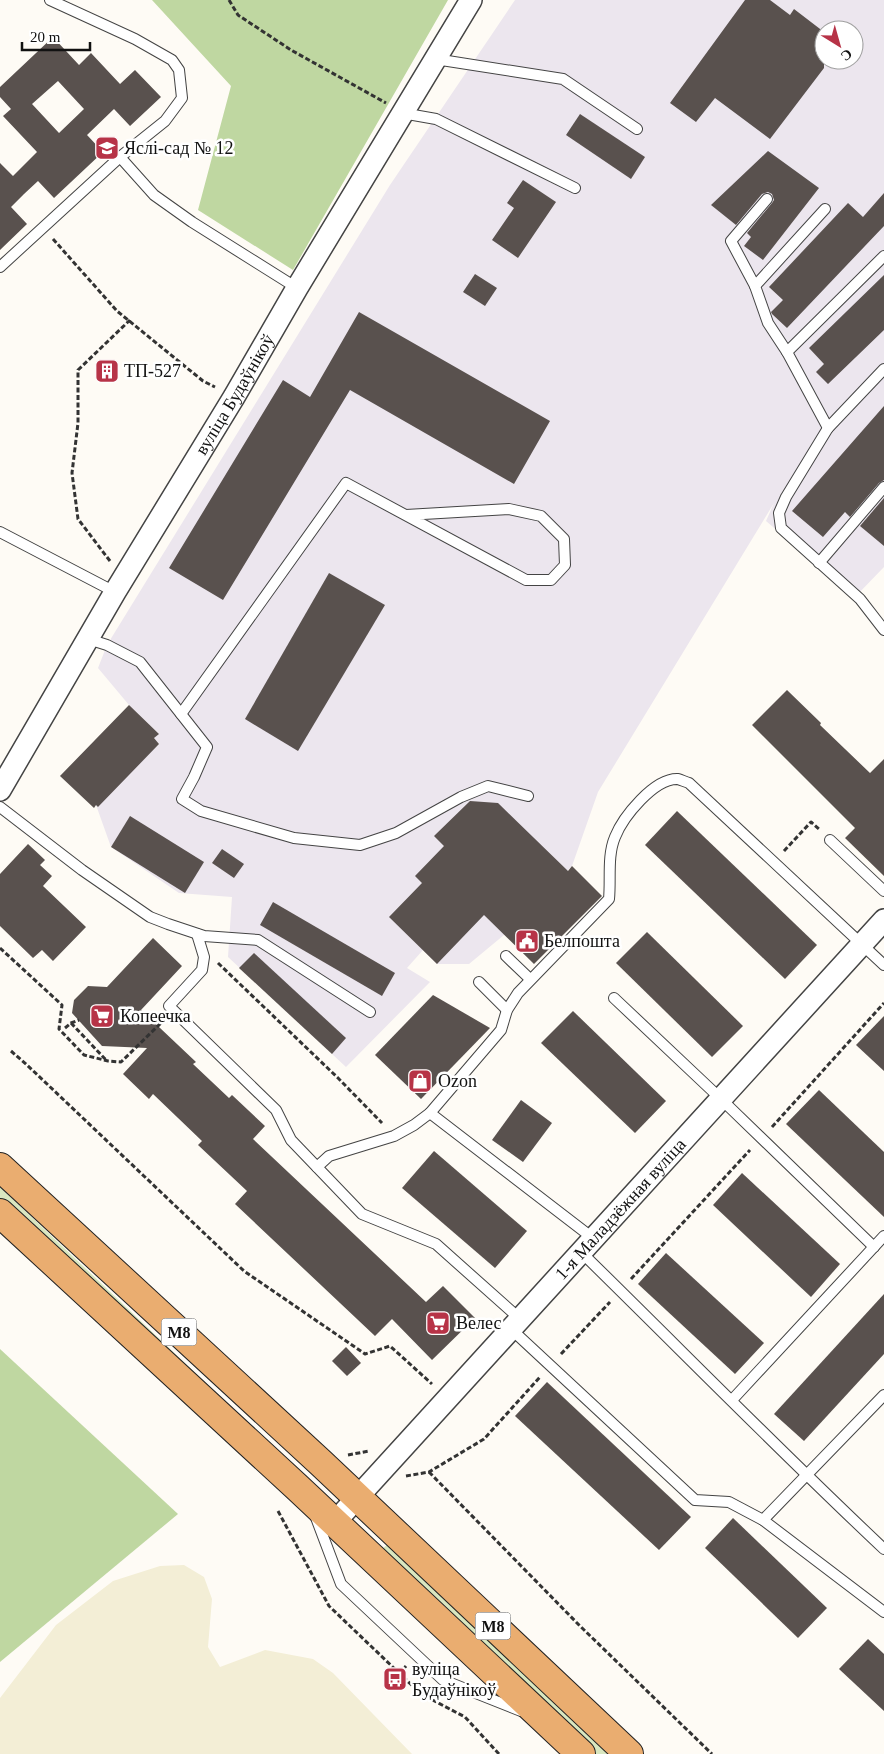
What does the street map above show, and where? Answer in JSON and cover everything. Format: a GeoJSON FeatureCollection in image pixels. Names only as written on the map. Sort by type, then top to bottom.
{"type":"FeatureCollection","features":[{"type":"Feature","properties":{"kind":"highway","name":"М8"},"geometry":{"type":"LineString","coordinates":[[0,1167],[357,1497],[629,1754]]}},
{"type":"Feature","properties":{"kind":"highway","name":"М8"},"geometry":{"type":"LineString","coordinates":[[0,1213],[309,1498],[580,1754]]}},
{"type":"Feature","properties":{"kind":"street","name":"вуліца Будаўнікоў"},"geometry":{"type":"LineString","coordinates":[[0,790],[88,639],[111,590],[234,397],[297,288],[471,0]]}},
{"type":"Feature","properties":{"kind":"street","name":"1-я Маладзёжная вуліца"},"geometry":{"type":"LineString","coordinates":[[334,1523],[884,920]]}},
{"type":"Feature","properties":{"kind":"lane"},"geometry":{"type":"LineString","coordinates":[[0,268],[42,227],[120,157],[165,121],[182,98],[179,70],[172,60],[163,53],[50,0]]}},
{"type":"Feature","properties":{"kind":"lane"},"geometry":{"type":"LineString","coordinates":[[436,59],[563,79],[637,129]]}},
{"type":"Feature","properties":{"kind":"lane"},"geometry":{"type":"LineString","coordinates":[[402,113],[436,119],[575,188]]}},
{"type":"Feature","properties":{"kind":"lane"},"geometry":{"type":"LineString","coordinates":[[120,157],[154,195],[192,222],[297,288]]}},
{"type":"Feature","properties":{"kind":"lane"},"geometry":{"type":"LineString","coordinates":[[767,199],[731,241],[755,286],[768,323],[828,428]]}},
{"type":"Feature","properties":{"kind":"lane"},"geometry":{"type":"LineString","coordinates":[[755,286],[825,209]]}},
{"type":"Feature","properties":{"kind":"lane"},"geometry":{"type":"LineString","coordinates":[[786,352],[884,256]]}},
{"type":"Feature","properties":{"kind":"lane"},"geometry":{"type":"LineString","coordinates":[[884,369],[828,428],[786,496],[779,513],[781,528],[860,600],[884,630]]}},
{"type":"Feature","properties":{"kind":"lane"},"geometry":{"type":"LineString","coordinates":[[181,714],[346,483],[406,516],[526,580],[551,580],[565,565],[564,538],[541,516],[509,510],[406,516]]}},
{"type":"Feature","properties":{"kind":"lane"},"geometry":{"type":"LineString","coordinates":[[819,563],[884,487]]}},
{"type":"Feature","properties":{"kind":"lane"},"geometry":{"type":"LineString","coordinates":[[0,532],[111,590]]}},
{"type":"Feature","properties":{"kind":"lane"},"geometry":{"type":"LineString","coordinates":[[88,639],[140,662],[207,747],[182,799],[201,811],[294,838],[360,845],[396,833],[461,797],[488,786],[528,796]]}},
{"type":"Feature","properties":{"kind":"lane"},"geometry":{"type":"LineString","coordinates":[[317,1167],[329,1156],[394,1136],[430,1113],[501,1030],[507,1010],[530,980],[609,899],[611,853],[614,837],[639,800],[667,782],[678,779],[689,783],[884,965]]}},
{"type":"Feature","properties":{"kind":"lane"},"geometry":{"type":"LineString","coordinates":[[0,807],[82,870],[150,917],[197,934],[222,938],[258,940],[370,1012]]}},
{"type":"Feature","properties":{"kind":"lane"},"geometry":{"type":"LineString","coordinates":[[830,840],[884,891]]}},
{"type":"Feature","properties":{"kind":"lane"},"geometry":{"type":"LineString","coordinates":[[197,934],[204,957],[202,970],[169,1006],[276,1110],[291,1140],[362,1214],[436,1244],[515,1324],[550,1366],[695,1500],[730,1502],[763,1520],[884,1612]]}},
{"type":"Feature","properties":{"kind":"lane"},"geometry":{"type":"LineString","coordinates":[[506,956],[530,980]]}},
{"type":"Feature","properties":{"kind":"lane"},"geometry":{"type":"LineString","coordinates":[[479,982],[507,1010]]}},
{"type":"Feature","properties":{"kind":"lane"},"geometry":{"type":"LineString","coordinates":[[614,998],[874,1247]]}},
{"type":"Feature","properties":{"kind":"lane"},"geometry":{"type":"LineString","coordinates":[[430,1113],[587,1245],[621,1291],[806,1476],[884,1549]]}},
{"type":"Feature","properties":{"kind":"lane"},"geometry":{"type":"LineString","coordinates":[[732,1400],[884,1236]]}},
{"type":"Feature","properties":{"kind":"lane"},"geometry":{"type":"LineString","coordinates":[[763,1520],[884,1395]]}},
{"type":"Feature","properties":{"kind":"lane"},"geometry":{"type":"LineString","coordinates":[[309,1498],[341,1584],[443,1680],[544,1720]]}},
{"type":"Feature","properties":{"kind":"path"},"geometry":{"type":"LineString","coordinates":[[229,0],[238,15],[291,50],[402,113]]}},
{"type":"Feature","properties":{"kind":"path"},"geometry":{"type":"LineString","coordinates":[[42,227],[117,311],[203,381]]}},
{"type":"Feature","properties":{"kind":"path"},"geometry":{"type":"LineString","coordinates":[[111,590],[112,580],[116,572],[114,566],[78,519],[74,494],[72,473],[78,423],[78,370],[130,320]]}},
{"type":"Feature","properties":{"kind":"path"},"geometry":{"type":"LineString","coordinates":[[774,861],[811,822],[830,840]]}},
{"type":"Feature","properties":{"kind":"path"},"geometry":{"type":"LineString","coordinates":[[0,948],[62,1005],[59,1029],[84,1055],[121,1062],[165,1019]]}},
{"type":"Feature","properties":{"kind":"path"},"geometry":{"type":"LineString","coordinates":[[202,948],[372,1110],[394,1136]]}},
{"type":"Feature","properties":{"kind":"path"},"geometry":{"type":"LineString","coordinates":[[403,1477],[429,1472],[484,1439],[884,1003]]}},
{"type":"Feature","properties":{"kind":"path"},"geometry":{"type":"LineString","coordinates":[[65,1028],[79,1020]]}},
{"type":"Feature","properties":{"kind":"path"},"geometry":{"type":"LineString","coordinates":[[71,1024],[108,1061]]}},
{"type":"Feature","properties":{"kind":"path"},"geometry":{"type":"LineString","coordinates":[[11,1051],[42,1078],[244,1271],[365,1354],[390,1346],[448,1398]]}},
{"type":"Feature","properties":{"kind":"path"},"geometry":{"type":"LineString","coordinates":[[429,1472],[580,1626],[712,1754]]}},
{"type":"Feature","properties":{"kind":"shaded area"},"geometry":{"type":"Polygon","coordinates":[[[515,0],[884,0],[884,567],[855,597],[766,521],[774,503],[598,792],[572,866],[504,935],[469,964],[437,964],[423,950],[407,968],[430,982],[346,1067],[228,957],[232,897],[179,893],[111,847],[96,805],[159,744],[154,738],[158,733],[129,705],[98,668],[107,645],[390,185],[515,0]]]}},
{"type":"Feature","properties":{"kind":"shaded area"},"geometry":{"type":"Polygon","coordinates":[[[184,1565],[204,1577],[212,1599],[208,1647],[220,1667],[265,1650],[313,1659],[333,1673],[412,1754],[0,1754],[0,1698],[56,1625],[113,1581],[160,1566],[184,1565]]]}},
{"type":"Feature","properties":{"kind":"green space"},"geometry":{"type":"Polygon","coordinates":[[[152,0],[448,0],[293,270],[198,210],[231,86],[152,0]]]}},
{"type":"Feature","properties":{"kind":"green space"},"geometry":{"type":"Polygon","coordinates":[[[0,1187],[290,1463],[0,1201],[0,1187]]]}},
{"type":"Feature","properties":{"kind":"green space"},"geometry":{"type":"Polygon","coordinates":[[[0,1349],[178,1514],[0,1662],[0,1349]]]}},
{"type":"Feature","properties":{"kind":"green space"},"geometry":{"type":"Polygon","coordinates":[[[387,1545],[392,1547],[612,1754],[595,1754],[383,1556],[382,1549],[387,1545]]]}},
{"type":"Feature","properties":{"kind":"building"},"geometry":{"type":"Polygon","coordinates":[[[745,0],[770,0],[790,15],[794,9],[814,24],[814,70],[822,70],[770,139],[715,98],[696,122],[670,103],[745,0]]]}},
{"type":"Feature","properties":{"kind":"building"},"geometry":{"type":"Polygon","coordinates":[[[53,37],[79,65],[91,53],[120,84],[135,70],[161,97],[130,126],[114,109],[87,135],[103,152],[54,198],[38,181],[24,194],[11,207],[27,224],[0,250],[0,163],[13,176],[37,152],[3,116],[11,109],[0,97],[0,87],[53,37]],[[58,81],[32,104],[59,133],[84,109],[58,81]]]}},
{"type":"Feature","properties":{"kind":"building"},"geometry":{"type":"Polygon","coordinates":[[[580,114],[645,157],[631,179],[566,135],[580,114]]]}},
{"type":"Feature","properties":{"kind":"building"},"geometry":{"type":"Polygon","coordinates":[[[768,151],[819,188],[763,260],[744,246],[751,237],[747,233],[774,200],[772,194],[768,192],[762,194],[736,225],[711,205],[768,151]]]}},
{"type":"Feature","properties":{"kind":"building"},"geometry":{"type":"Polygon","coordinates":[[[523,180],[556,202],[518,258],[492,240],[514,208],[507,203],[523,180]]]}},
{"type":"Feature","properties":{"kind":"building"},"geometry":{"type":"Polygon","coordinates":[[[884,193],[884,226],[787,328],[771,312],[783,300],[769,287],[848,203],[863,217],[884,193]]]}},
{"type":"Feature","properties":{"kind":"building"},"geometry":{"type":"Polygon","coordinates":[[[475,274],[497,288],[485,306],[463,292],[475,274]]]}},
{"type":"Feature","properties":{"kind":"building"},"geometry":{"type":"Polygon","coordinates":[[[884,275],[884,330],[828,384],[816,372],[824,364],[809,348],[884,275]]]}},
{"type":"Feature","properties":{"kind":"building"},"geometry":{"type":"Polygon","coordinates":[[[359,312],[550,421],[514,484],[350,390],[223,600],[169,568],[283,380],[310,397],[359,312]]]}},
{"type":"Feature","properties":{"kind":"building"},"geometry":{"type":"Polygon","coordinates":[[[884,406],[884,480],[879,483],[850,517],[845,512],[823,537],[792,511],[884,406]]]}},
{"type":"Feature","properties":{"kind":"building"},"geometry":{"type":"Polygon","coordinates":[[[884,498],[884,546],[860,526],[884,498]]]}},
{"type":"Feature","properties":{"kind":"building"},"geometry":{"type":"Polygon","coordinates":[[[329,573],[385,605],[298,751],[245,719],[329,573]]]}},
{"type":"Feature","properties":{"kind":"building"},"geometry":{"type":"Polygon","coordinates":[[[787,690],[870,773],[884,759],[884,876],[845,838],[855,828],[752,725],[787,690]]]}},
{"type":"Feature","properties":{"kind":"building"},"geometry":{"type":"Polygon","coordinates":[[[129,705],[159,734],[154,738],[159,744],[98,807],[96,805],[94,808],[60,776],[129,705]]]}},
{"type":"Feature","properties":{"kind":"building"},"geometry":{"type":"Polygon","coordinates":[[[470,801],[498,803],[568,871],[572,866],[602,896],[534,964],[484,915],[437,964],[389,917],[422,883],[415,876],[444,846],[434,836],[470,801]]]}},
{"type":"Feature","properties":{"kind":"building"},"geometry":{"type":"Polygon","coordinates":[[[677,811],[817,945],[785,979],[645,845],[677,811]]]}},
{"type":"Feature","properties":{"kind":"building"},"geometry":{"type":"Polygon","coordinates":[[[130,816],[204,862],[185,893],[111,847],[130,816]]]}},
{"type":"Feature","properties":{"kind":"building"},"geometry":{"type":"Polygon","coordinates":[[[28,844],[45,860],[40,865],[52,876],[43,886],[86,927],[53,961],[42,950],[33,958],[0,926],[0,874],[28,844]]]}},
{"type":"Feature","properties":{"kind":"building"},"geometry":{"type":"Polygon","coordinates":[[[222,849],[244,864],[234,878],[212,863],[222,849]]]}},
{"type":"Feature","properties":{"kind":"building"},"geometry":{"type":"Polygon","coordinates":[[[273,902],[395,973],[382,996],[260,925],[273,902]]]}},
{"type":"Feature","properties":{"kind":"building"},"geometry":{"type":"Polygon","coordinates":[[[647,932],[743,1026],[712,1057],[616,963],[647,932]]]}},
{"type":"Feature","properties":{"kind":"building"},"geometry":{"type":"Polygon","coordinates":[[[153,938],[182,966],[141,1010],[196,1062],[193,1064],[229,1098],[232,1095],[265,1126],[253,1139],[426,1302],[443,1286],[475,1318],[432,1360],[392,1319],[375,1336],[235,1204],[247,1191],[198,1145],[202,1141],[153,1094],[149,1099],[123,1074],[147,1048],[102,1046],[72,1013],[74,1000],[88,986],[107,987],[153,938]]]}},
{"type":"Feature","properties":{"kind":"building"},"geometry":{"type":"Polygon","coordinates":[[[254,953],[346,1038],[332,1054],[239,968],[254,953]]]}},
{"type":"Feature","properties":{"kind":"building"},"geometry":{"type":"Polygon","coordinates":[[[433,995],[490,1028],[421,1099],[375,1055],[433,995]]]}},
{"type":"Feature","properties":{"kind":"building"},"geometry":{"type":"Polygon","coordinates":[[[573,1011],[666,1101],[635,1133],[541,1043],[573,1011]]]}},
{"type":"Feature","properties":{"kind":"building"},"geometry":{"type":"Polygon","coordinates":[[[884,1016],[884,1071],[856,1045],[884,1016]]]}},
{"type":"Feature","properties":{"kind":"building"},"geometry":{"type":"Polygon","coordinates":[[[819,1090],[884,1152],[884,1217],[786,1124],[819,1090]]]}},
{"type":"Feature","properties":{"kind":"building"},"geometry":{"type":"Polygon","coordinates":[[[521,1100],[552,1123],[523,1162],[492,1140],[521,1100]]]}},
{"type":"Feature","properties":{"kind":"building"},"geometry":{"type":"Polygon","coordinates":[[[434,1151],[527,1231],[495,1268],[402,1188],[434,1151]]]}},
{"type":"Feature","properties":{"kind":"building"},"geometry":{"type":"Polygon","coordinates":[[[742,1173],[840,1264],[811,1297],[713,1205],[742,1173]]]}},
{"type":"Feature","properties":{"kind":"building"},"geometry":{"type":"Polygon","coordinates":[[[666,1253],[764,1343],[735,1374],[638,1284],[666,1253]]]}},
{"type":"Feature","properties":{"kind":"building"},"geometry":{"type":"Polygon","coordinates":[[[884,1294],[884,1354],[804,1441],[774,1414],[884,1294]]]}},
{"type":"Feature","properties":{"kind":"building"},"geometry":{"type":"Polygon","coordinates":[[[346,1347],[361,1363],[347,1376],[332,1361],[346,1347]]]}},
{"type":"Feature","properties":{"kind":"building"},"geometry":{"type":"Polygon","coordinates":[[[547,1382],[691,1517],[659,1550],[515,1416],[547,1382]]]}},
{"type":"Feature","properties":{"kind":"building"},"geometry":{"type":"Polygon","coordinates":[[[733,1518],[827,1608],[798,1638],[705,1548],[733,1518]]]}},
{"type":"Feature","properties":{"kind":"building"},"geometry":{"type":"Polygon","coordinates":[[[868,1639],[884,1654],[884,1711],[839,1669],[868,1639]]]}},
{"type":"Feature","properties":{"kind":"place","name":"Яслі-сад № 12"},"geometry":{"type":"Point","coordinates":[107,148]}},
{"type":"Feature","properties":{"kind":"place","name":"ТП-527"},"geometry":{"type":"Point","coordinates":[107,371]}},
{"type":"Feature","properties":{"kind":"place","name":"Белпошта"},"geometry":{"type":"Point","coordinates":[527,941]}},
{"type":"Feature","properties":{"kind":"place","name":"Копеечка"},"geometry":{"type":"Point","coordinates":[102,1016]}},
{"type":"Feature","properties":{"kind":"place","name":"Ozon"},"geometry":{"type":"Point","coordinates":[420,1081]}},
{"type":"Feature","properties":{"kind":"place","name":"Велес"},"geometry":{"type":"Point","coordinates":[438,1323]}},
{"type":"Feature","properties":{"kind":"place","name":"вуліца Будаўнікоў"},"geometry":{"type":"Point","coordinates":[395,1679]}}]}
